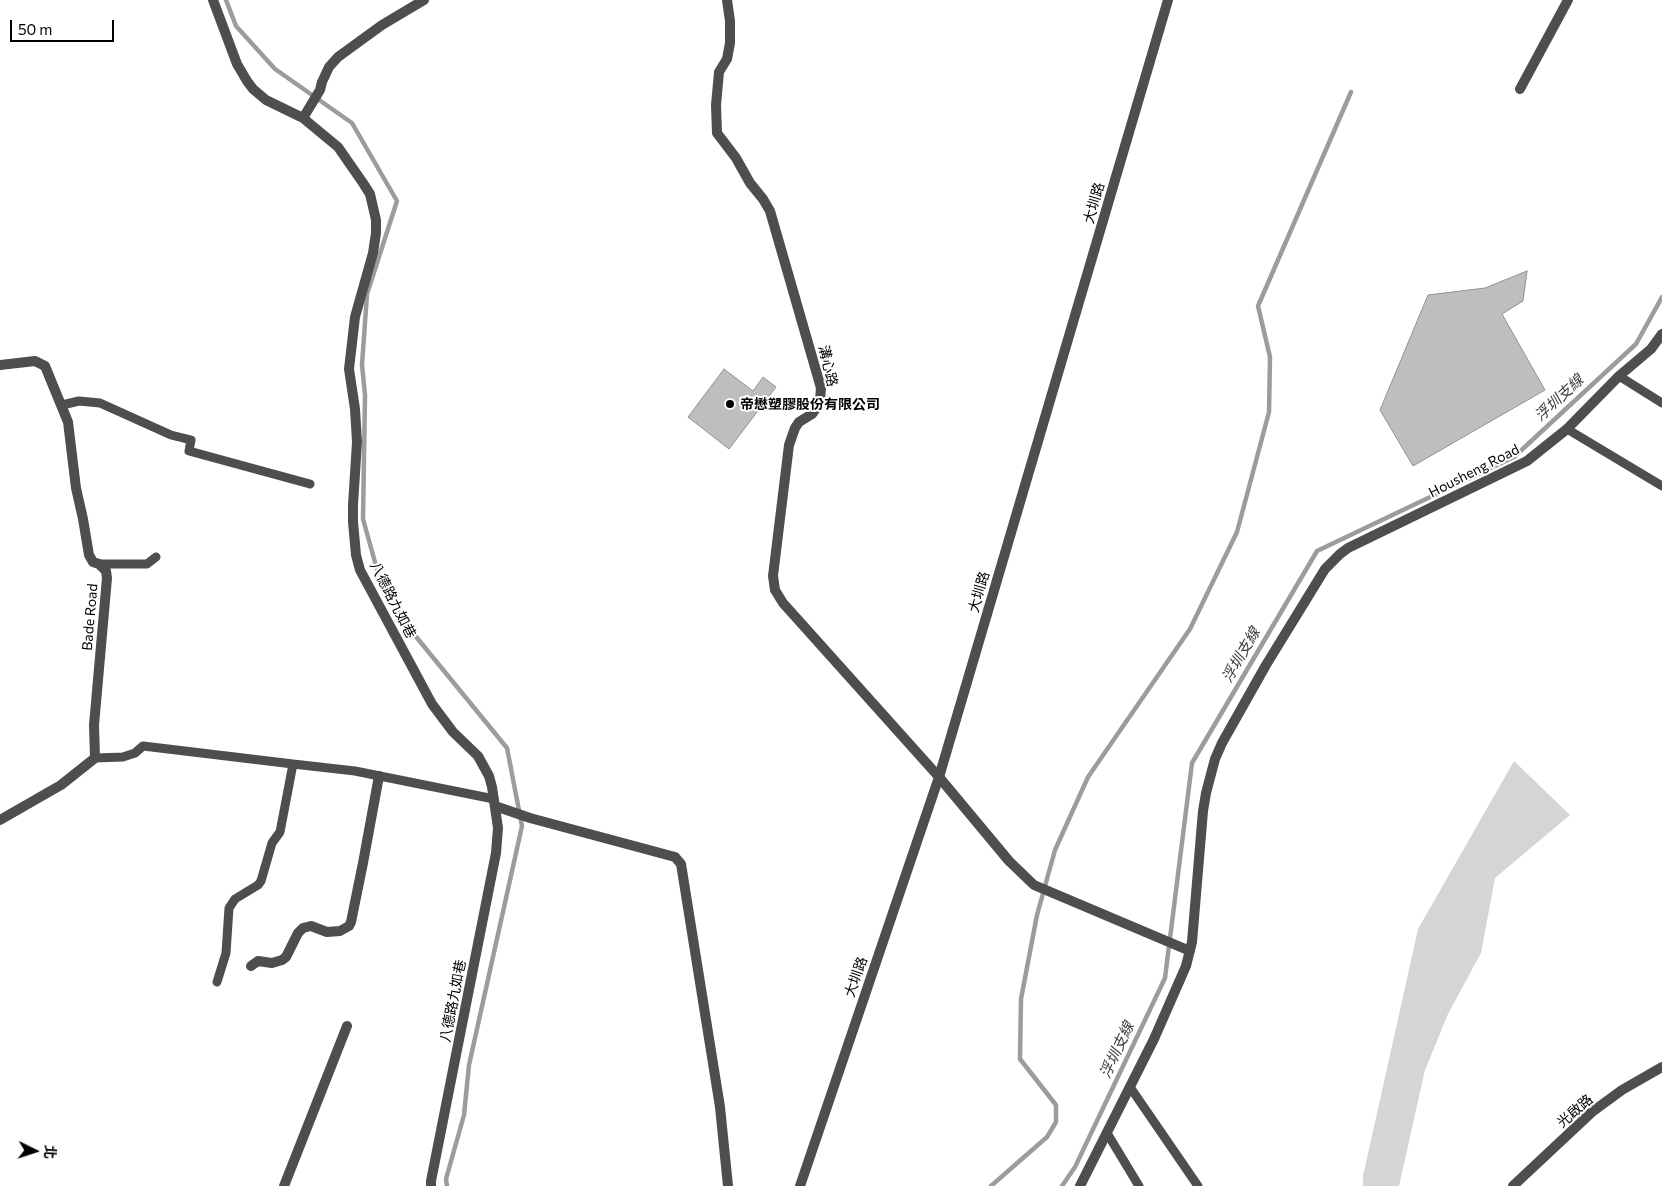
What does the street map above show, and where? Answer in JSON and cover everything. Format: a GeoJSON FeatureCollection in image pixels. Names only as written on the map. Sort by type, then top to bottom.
{"type":"FeatureCollection","features":[{"type":"Feature","properties":{"kind":"street","name":"八德路九如巷"},"geometry":{"type":"LineString","coordinates":[[213,0],[237,64],[253,89],[266,100],[303,118],[338,147],[363,183],[372,200],[376,220],[376,233],[373,253],[355,317],[350,369],[357,442],[353,522],[356,555],[360,570],[432,704],[453,732],[472,749],[484,765],[489,776],[494,803],[498,828],[496,854],[431,1186]]}},
{"type":"Feature","properties":{"kind":"street"},"geometry":{"type":"LineString","coordinates":[[303,118],[320,90],[325,74],[338,57],[382,25],[424,0]]}},
{"type":"Feature","properties":{"kind":"street","name":"溝心路"},"geometry":{"type":"LineString","coordinates":[[727,0],[730,43],[727,59],[719,72],[716,105],[717,133],[736,158],[750,183],[764,199],[770,211],[821,388],[817,407],[812,414],[799,422],[789,445],[773,576],[775,590],[783,603],[939,777],[1009,861],[1034,884],[1190,951]]}},
{"type":"Feature","properties":{"kind":"street","name":"大圳路"},"geometry":{"type":"LineString","coordinates":[[800,1186],[939,777],[1168,0]]}},
{"type":"Feature","properties":{"kind":"street"},"geometry":{"type":"LineString","coordinates":[[1520,89],[1568,0]]}},
{"type":"Feature","properties":{"kind":"street","name":"Housheng Road"},"geometry":{"type":"LineString","coordinates":[[1080,1186],[1130,1087],[1186,966],[1190,951],[1203,811],[1215,759],[1261,674],[1319,578],[1332,561],[1348,548],[1527,461],[1567,429],[1619,376],[1650,349],[1662,334]]}},
{"type":"Feature","properties":{"kind":"street","name":"Bade Road"},"geometry":{"type":"LineString","coordinates":[[0,365],[35,361],[45,366],[68,422],[76,488],[89,555],[93,562],[99,564],[106,571],[108,578],[94,725],[95,758]]}},
{"type":"Feature","properties":{"kind":"street"},"geometry":{"type":"LineString","coordinates":[[0,820],[61,785],[95,758]]}},
{"type":"Feature","properties":{"kind":"street"},"geometry":{"type":"LineString","coordinates":[[251,966],[258,961],[272,963],[282,960],[286,957],[298,933],[303,928],[311,926],[326,932],[340,931],[349,926],[379,776]]}},
{"type":"Feature","properties":{"kind":"street"},"geometry":{"type":"LineString","coordinates":[[494,803],[511,813],[675,857],[681,864],[720,1107],[728,1186]]}},
{"type":"Feature","properties":{"kind":"street"},"geometry":{"type":"LineString","coordinates":[[284,1186],[347,1026]]}},
{"type":"Feature","properties":{"kind":"street","name":"光啟路"},"geometry":{"type":"LineString","coordinates":[[1513,1186],[1592,1112],[1622,1090],[1662,1067]]}},
{"type":"Feature","properties":{"kind":"lane"},"geometry":{"type":"LineString","coordinates":[[1619,376],[1662,403]]}},
{"type":"Feature","properties":{"kind":"lane"},"geometry":{"type":"LineString","coordinates":[[62,405],[79,400],[100,403],[171,435],[191,440],[189,452],[310,484]]}},
{"type":"Feature","properties":{"kind":"lane"},"geometry":{"type":"LineString","coordinates":[[1567,429],[1662,486]]}},
{"type":"Feature","properties":{"kind":"lane"},"geometry":{"type":"LineString","coordinates":[[99,564],[147,564],[156,557]]}},
{"type":"Feature","properties":{"kind":"lane"},"geometry":{"type":"LineString","coordinates":[[95,758],[123,757],[143,746],[355,771],[494,803]]}},
{"type":"Feature","properties":{"kind":"lane"},"geometry":{"type":"LineString","coordinates":[[217,982],[226,953],[229,908],[235,899],[258,885],[261,881],[272,844],[280,832],[293,764]]}},
{"type":"Feature","properties":{"kind":"lane"},"geometry":{"type":"LineString","coordinates":[[1130,1087],[1198,1186]]}},
{"type":"Feature","properties":{"kind":"lane"},"geometry":{"type":"LineString","coordinates":[[1107,1133],[1139,1186]]}},
{"type":"Feature","properties":{"kind":"shaded area"},"geometry":{"type":"Polygon","coordinates":[[[1514,761],[1570,815],[1495,878],[1481,953],[1448,1014],[1425,1070],[1399,1186],[1363,1186],[1363,1176],[1418,929],[1514,761]]]}},
{"type":"Feature","properties":{"kind":"building"},"geometry":{"type":"Polygon","coordinates":[[[1527,271],[1523,301],[1502,314],[1545,390],[1413,466],[1380,410],[1428,295],[1485,288],[1527,271]]]}},
{"type":"Feature","properties":{"kind":"building","name":"帝懋塑膠股份有限公司"},"geometry":{"type":"Polygon","coordinates":[[[724,369],[753,391],[763,377],[776,387],[729,449],[688,417],[724,369]]]}},
{"type":"Feature","properties":{"kind":"waterway"},"geometry":{"type":"LineString","coordinates":[[226,0],[236,26],[275,69],[352,123],[397,201],[367,294],[362,365],[365,395],[363,519],[378,573],[404,622],[507,748],[522,826],[469,1065],[464,1115],[446,1179],[447,1186]]}},
{"type":"Feature","properties":{"kind":"waterway"},"geometry":{"type":"LineString","coordinates":[[991,1186],[1047,1137],[1056,1122],[1056,1105],[1020,1059],[1021,999],[1037,915],[1055,850],[1088,777],[1190,629],[1237,532],[1269,412],[1270,357],[1258,306],[1351,92]]}},
{"type":"Feature","properties":{"kind":"waterway","name":"浮圳支線"},"geometry":{"type":"LineString","coordinates":[[1062,1186],[1075,1167],[1165,978],[1192,763],[1317,551],[1514,457],[1636,344],[1662,297]]}},
{"type":"Feature","properties":{"kind":"place","name":"帝懋塑膠股份有限公司"},"geometry":{"type":"Point","coordinates":[730,404]}}]}
